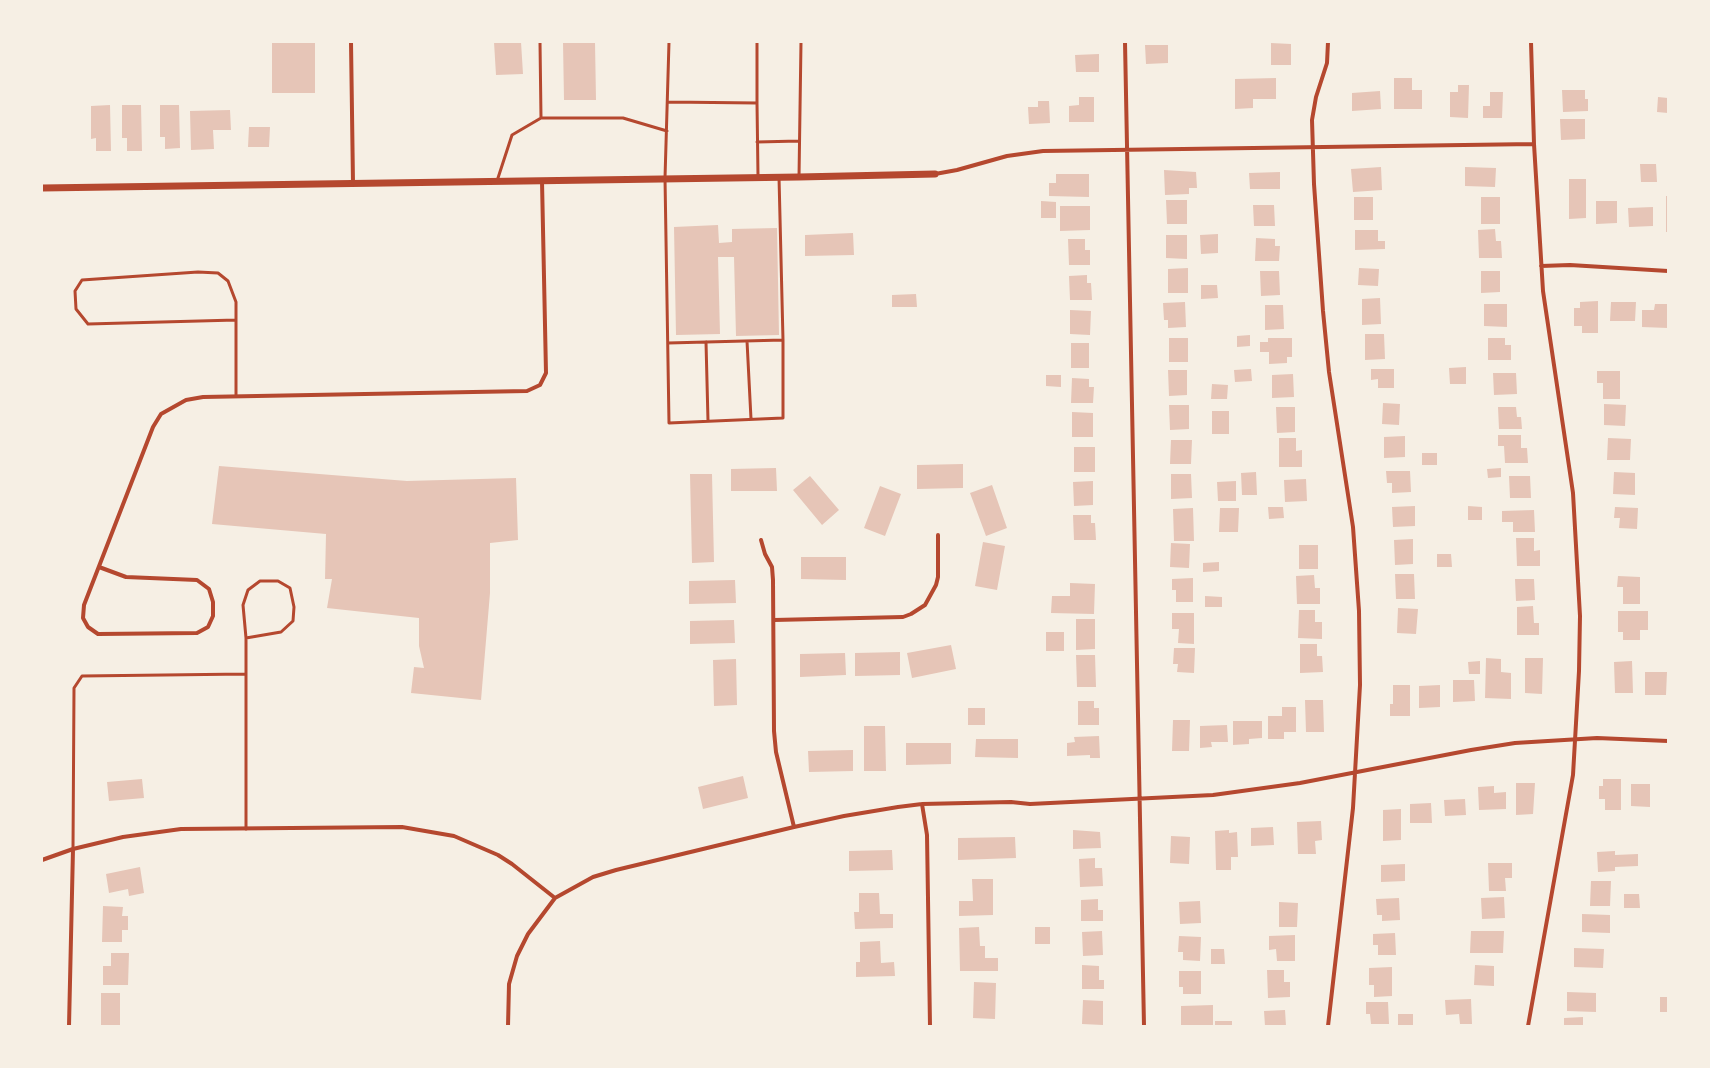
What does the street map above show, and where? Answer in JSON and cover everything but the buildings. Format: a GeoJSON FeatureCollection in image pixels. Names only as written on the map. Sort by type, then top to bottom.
{"type":"FeatureCollection","features":[{"type":"Feature","properties":{"kind":"street"},"geometry":{"type":"LineString","coordinates":[[351,42],[353,182]]}},
{"type":"Feature","properties":{"kind":"street"},"geometry":{"type":"LineString","coordinates":[[1125,42],[1144,1026]]}},
{"type":"Feature","properties":{"kind":"street"},"geometry":{"type":"LineString","coordinates":[[1328,42],[1327,63],[1313,108],[1313,146],[1323,311],[1334,408],[1353,527],[1356,566],[1360,685],[1356,773],[1328,1026]]}},
{"type":"Feature","properties":{"kind":"street"},"geometry":{"type":"LineString","coordinates":[[1528,1026],[1566,821],[1573,775],[1580,616],[1577,531],[1568,453],[1543,291],[1534,144],[1531,42]]}},
{"type":"Feature","properties":{"kind":"street"},"geometry":{"type":"LineString","coordinates":[[42,188],[935,174],[957,170],[1007,156],[1043,151],[1128,151],[1313,146],[1534,144]]}},
{"type":"Feature","properties":{"kind":"street"},"geometry":{"type":"LineString","coordinates":[[99,567],[126,577],[197,580],[209,589],[213,602],[213,616],[208,627],[197,633],[98,634],[88,627],[83,618],[84,605],[153,427],[161,414],[175,405],[194,398],[527,391],[540,385],[546,373],[542,181]]}},
{"type":"Feature","properties":{"kind":"street"},"geometry":{"type":"LineString","coordinates":[[1541,266],[1570,265],[1668,271]]}},
{"type":"Feature","properties":{"kind":"street"},"geometry":{"type":"LineString","coordinates":[[774,620],[903,617],[911,614],[926,605],[936,585],[938,577],[938,535]]}},
{"type":"Feature","properties":{"kind":"street"},"geometry":{"type":"LineString","coordinates":[[762,540],[765,554],[772,567],[774,620],[774,731],[776,752],[794,827]]}},
{"type":"Feature","properties":{"kind":"street"},"geometry":{"type":"LineString","coordinates":[[508,1026],[509,984],[517,956],[528,934],[555,898],[588,880],[616,870],[844,816],[922,804],[1011,802],[1030,804],[1140,800],[1213,795],[1300,783],[1515,743],[1597,738],[1668,741]]}},
{"type":"Feature","properties":{"kind":"street"},"geometry":{"type":"LineString","coordinates":[[922,804],[927,835],[930,1026]]}},
{"type":"Feature","properties":{"kind":"street"},"geometry":{"type":"LineString","coordinates":[[42,860],[72,849],[123,837],[181,829],[402,827],[454,836],[498,855],[512,864],[555,898]]}},
{"type":"Feature","properties":{"kind":"street"},"geometry":{"type":"LineString","coordinates":[[69,1026],[72,849]]}},
{"type":"Feature","properties":{"kind":"lane"},"geometry":{"type":"LineString","coordinates":[[540,42],[541,118]]}},
{"type":"Feature","properties":{"kind":"lane"},"geometry":{"type":"LineString","coordinates":[[669,42],[665,178],[669,423],[784,418],[784,340],[779,176]]}},
{"type":"Feature","properties":{"kind":"lane"},"geometry":{"type":"LineString","coordinates":[[757,42],[758,177]]}},
{"type":"Feature","properties":{"kind":"lane"},"geometry":{"type":"LineString","coordinates":[[799,177],[801,42]]}},
{"type":"Feature","properties":{"kind":"lane"},"geometry":{"type":"LineString","coordinates":[[668,102],[757,103]]}},
{"type":"Feature","properties":{"kind":"lane"},"geometry":{"type":"LineString","coordinates":[[497,181],[512,135],[541,118],[623,118],[667,131]]}},
{"type":"Feature","properties":{"kind":"lane"},"geometry":{"type":"LineString","coordinates":[[757,142],[800,141]]}},
{"type":"Feature","properties":{"kind":"lane"},"geometry":{"type":"LineString","coordinates":[[236,320],[88,324],[76,309],[75,291],[82,280],[198,272],[218,273],[228,281],[236,302],[236,320],[236,396]]}},
{"type":"Feature","properties":{"kind":"lane"},"geometry":{"type":"LineString","coordinates":[[668,343],[784,340]]}},
{"type":"Feature","properties":{"kind":"lane"},"geometry":{"type":"LineString","coordinates":[[747,341],[751,419]]}},
{"type":"Feature","properties":{"kind":"lane"},"geometry":{"type":"LineString","coordinates":[[706,342],[708,421]]}},
{"type":"Feature","properties":{"kind":"lane"},"geometry":{"type":"LineString","coordinates":[[246,638],[282,632],[293,621],[294,607],[290,588],[278,581],[260,581],[248,590],[243,605],[246,638],[246,829]]}},
{"type":"Feature","properties":{"kind":"lane"},"geometry":{"type":"LineString","coordinates":[[72,849],[74,688],[82,676],[246,674]]}}]}
